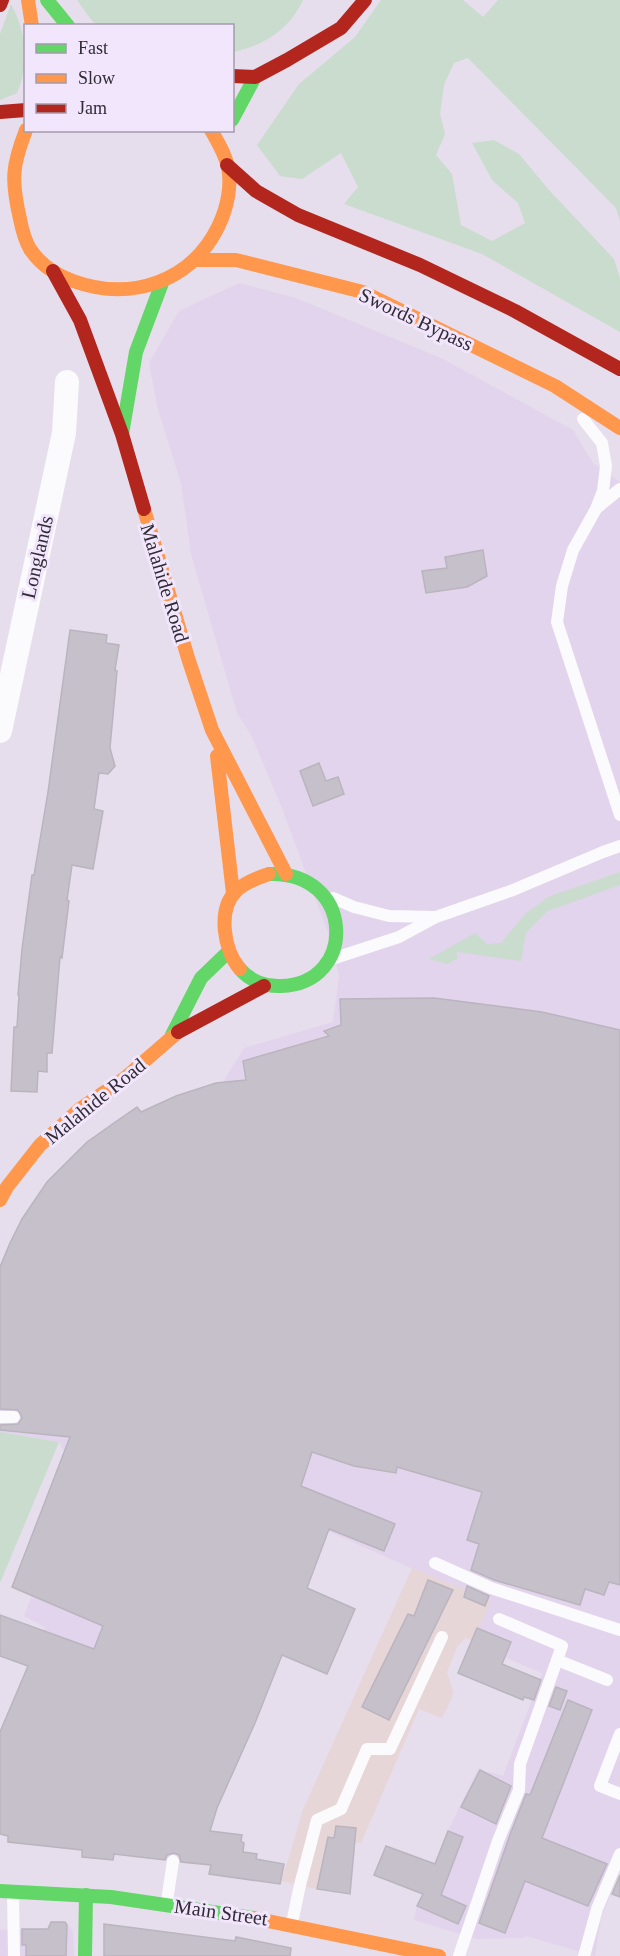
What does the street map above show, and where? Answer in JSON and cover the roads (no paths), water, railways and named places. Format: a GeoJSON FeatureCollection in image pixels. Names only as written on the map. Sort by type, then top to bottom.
{"type":"FeatureCollection","features":[{"type":"Feature","properties":{"kind":"main road"},"geometry":{"type":"LineString","coordinates":[[0,5],[2,0]]}},
{"type":"Feature","properties":{"kind":"main road"},"geometry":{"type":"LineString","coordinates":[[28,0],[32,24]]}},
{"type":"Feature","properties":{"kind":"main road"},"geometry":{"type":"LineString","coordinates":[[47,0],[66,24]]}},
{"type":"Feature","properties":{"kind":"main road"},"geometry":{"type":"LineString","coordinates":[[234,76],[255,77],[341,28],[365,0]]}},
{"type":"Feature","properties":{"kind":"main road"},"geometry":{"type":"LineString","coordinates":[[234,116],[255,77]]}},
{"type":"Feature","properties":{"kind":"main road"},"geometry":{"type":"LineString","coordinates":[[0,112],[24,111]]}},
{"type":"Feature","properties":{"kind":"main road"},"geometry":{"type":"LineString","coordinates":[[25,132],[16,156],[13,191],[26,241],[44,265],[52,271],[79,284],[106,290],[132,290],[162,283],[185,270],[204,251],[219,229],[227,204],[230,179],[221,147],[212,132]]}},
{"type":"Feature","properties":{"kind":"main road"},"geometry":{"type":"LineString","coordinates":[[221,147],[227,132]]}},
{"type":"Feature","properties":{"kind":"main road"},"geometry":{"type":"LineString","coordinates":[[227,165],[256,191],[298,215],[420,265],[514,311],[620,369]]}},
{"type":"Feature","properties":{"kind":"main road"},"geometry":{"type":"LineString","coordinates":[[9,231],[26,241]]}},
{"type":"Feature","properties":{"kind":"main road","name":"Swords Bypass"},"geometry":{"type":"LineString","coordinates":[[195,260],[236,260],[363,292],[555,386],[620,428]]}},
{"type":"Feature","properties":{"kind":"main road","name":"Malahide Road"},"geometry":{"type":"LineString","coordinates":[[52,271],[80,320],[122,434],[188,658],[212,730],[286,874]]}},
{"type":"Feature","properties":{"kind":"main road","name":"Malahide Road"},"geometry":{"type":"LineString","coordinates":[[122,434],[136,351],[162,283]]}},
{"type":"Feature","properties":{"kind":"main road","name":"Malahide Road"},"geometry":{"type":"LineString","coordinates":[[212,730],[233,893]]}},
{"type":"Feature","properties":{"kind":"main road"},"geometry":{"type":"LineString","coordinates":[[269,874],[286,874],[300,877],[323,893],[336,920],[337,935],[331,959],[313,977],[298,985],[281,988],[264,986],[250,979],[238,969],[227,953],[223,922],[233,893],[253,880],[269,874]]}},
{"type":"Feature","properties":{"kind":"main road","name":"Malahide Road"},"geometry":{"type":"LineString","coordinates":[[172,1035],[201,978],[227,953]]}},
{"type":"Feature","properties":{"kind":"main road","name":"Malahide Road"},"geometry":{"type":"LineString","coordinates":[[0,1200],[7,1187],[40,1145],[80,1109],[125,1078],[172,1035],[264,986]]}},
{"type":"Feature","properties":{"kind":"main road","name":"Main Street"},"geometry":{"type":"LineString","coordinates":[[6,1892],[55,1892],[256,1916],[292,1923],[379,1950],[439,1956]]}},
{"type":"Feature","properties":{"kind":"main road"},"geometry":{"type":"LineString","coordinates":[[86,1895],[86,1956]]}},
{"type":"Feature","properties":{"kind":"street","name":"Longlands"},"geometry":{"type":"LineString","coordinates":[[0,731],[64,433],[67,382]]}},
{"type":"Feature","properties":{"kind":"lane"},"geometry":{"type":"LineString","coordinates":[[555,386],[602,443],[606,466],[603,491],[596,509],[573,550],[562,586],[557,622],[620,815]]}},
{"type":"Feature","properties":{"kind":"lane"},"geometry":{"type":"LineString","coordinates":[[596,509],[620,489]]}},
{"type":"Feature","properties":{"kind":"lane"},"geometry":{"type":"LineString","coordinates":[[331,959],[399,937],[436,917],[513,890],[620,846]]}},
{"type":"Feature","properties":{"kind":"lane"},"geometry":{"type":"LineString","coordinates":[[323,893],[354,907],[389,916],[436,917]]}},
{"type":"Feature","properties":{"kind":"lane"},"geometry":{"type":"LineString","coordinates":[[0,1417],[14,1417]]}},
{"type":"Feature","properties":{"kind":"lane"},"geometry":{"type":"LineString","coordinates":[[435,1563],[491,1588],[620,1630]]}},
{"type":"Feature","properties":{"kind":"lane"},"geometry":{"type":"LineString","coordinates":[[459,1956],[494,1851],[519,1790],[520,1764],[562,1646],[499,1619]]}},
{"type":"Feature","properties":{"kind":"lane"},"geometry":{"type":"LineString","coordinates":[[292,1923],[317,1820],[341,1809],[367,1749],[390,1749],[441,1637]]}},
{"type":"Feature","properties":{"kind":"lane"},"geometry":{"type":"LineString","coordinates":[[556,1660],[607,1680]]}},
{"type":"Feature","properties":{"kind":"lane"},"geometry":{"type":"LineString","coordinates":[[620,1734],[600,1786],[620,1794]]}},
{"type":"Feature","properties":{"kind":"lane"},"geometry":{"type":"LineString","coordinates":[[584,1956],[597,1909],[620,1854]]}},
{"type":"Feature","properties":{"kind":"lane"},"geometry":{"type":"LineString","coordinates":[[167,1905],[173,1861]]}},
{"type":"Feature","properties":{"kind":"lane"},"geometry":{"type":"LineString","coordinates":[[6,1892],[14,1956]]}}]}
